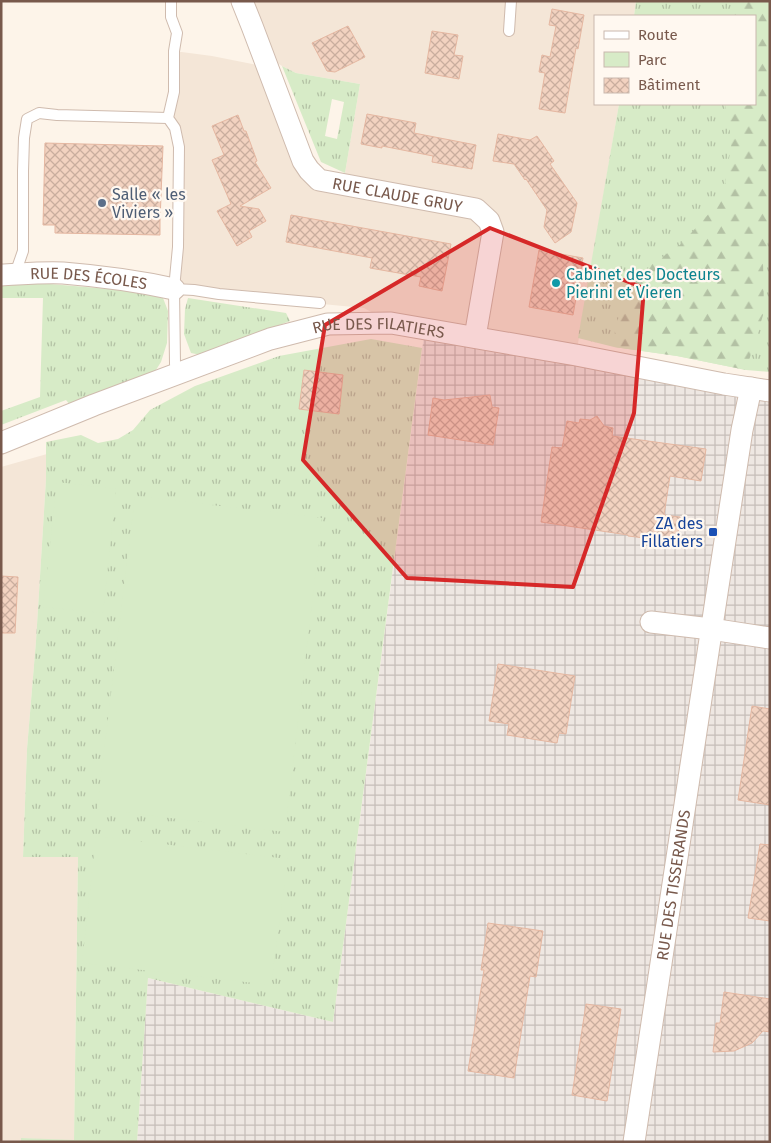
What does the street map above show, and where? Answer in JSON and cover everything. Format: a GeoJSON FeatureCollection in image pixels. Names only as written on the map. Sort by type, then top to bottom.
{"type":"FeatureCollection","features":[{"type":"Feature","properties":{"kind":"street","name":"RUE CLAUDE GRUY"},"geometry":{"type":"LineString","coordinates":[[242,1],[303,161],[319,180],[476,209],[489,221],[492,232],[475,337]]}},
{"type":"Feature","properties":{"kind":"street","name":"RUE DES ÉCOLES"},"geometry":{"type":"LineString","coordinates":[[8,275],[62,273],[141,281],[174,289]]}},
{"type":"Feature","properties":{"kind":"street","name":"RUE DES FILATIERS"},"geometry":{"type":"LineString","coordinates":[[1,443],[94,405],[270,339],[328,324],[391,323],[760,389]]}},
{"type":"Feature","properties":{"kind":"street","name":"RUE DES TISSERANDS"},"geometry":{"type":"LineString","coordinates":[[634,1142],[742,430],[760,389]]}},
{"type":"Feature","properties":{"kind":"street"},"geometry":{"type":"LineString","coordinates":[[651,622],[770,638]]}},
{"type":"Feature","properties":{"kind":"lane"},"geometry":{"type":"LineString","coordinates":[[171,1],[171,17],[177,33],[174,51],[174,92],[168,118],[174,128],[179,147],[178,247],[174,289],[175,364],[178,373]]}},
{"type":"Feature","properties":{"kind":"lane"},"geometry":{"type":"LineString","coordinates":[[508,31],[511,1]]}},
{"type":"Feature","properties":{"kind":"lane"},"geometry":{"type":"LineString","coordinates":[[8,275],[23,251],[24,138],[27,119],[39,113],[168,118]]}},
{"type":"Feature","properties":{"kind":"lane"},"geometry":{"type":"LineString","coordinates":[[174,289],[320,304]]}},
{"type":"Feature","properties":{"kind":"highlighted area"},"geometry":{"type":"Polygon","coordinates":[[[490,228],[644,288],[634,413],[573,587],[407,578],[303,460],[325,325],[490,228]]]}},
{"type":"Feature","properties":{"kind":"shaded area"},"geometry":{"type":"Polygon","coordinates":[[[242,1],[636,1],[634,15],[594,15],[594,105],[619,105],[576,355],[391,323],[364,308],[174,289],[179,147],[168,118],[174,51],[268,67],[303,161],[341,185],[345,173],[360,84],[296,73],[262,53],[242,1]]]}},
{"type":"Feature","properties":{"kind":"shaded area"},"geometry":{"type":"Polygon","coordinates":[[[425,328],[770,391],[770,1142],[137,1142],[148,978],[333,1022],[425,328]]]}},
{"type":"Feature","properties":{"kind":"shaded area"},"geometry":{"type":"Polygon","coordinates":[[[47,454],[36,641],[27,749],[23,857],[78,856],[74,1141],[21,1138],[21,1142],[1,1142],[1,467],[47,454]]]}},
{"type":"Feature","properties":{"kind":"green space"},"geometry":{"type":"Polygon","coordinates":[[[636,1],[770,1],[770,372],[746,370],[677,356],[614,347],[578,338],[619,105],[756,105],[756,15],[634,15],[636,1]]]}},
{"type":"Feature","properties":{"kind":"green space"},"geometry":{"type":"Polygon","coordinates":[[[740,1],[770,1],[770,235],[763,260],[764,312],[746,370],[677,356],[614,347],[615,329],[626,293],[651,265],[681,244],[715,207],[725,184],[731,146],[729,121],[725,105],[756,105],[756,15],[734,15],[740,1]]]}},
{"type":"Feature","properties":{"kind":"green space"},"geometry":{"type":"Polygon","coordinates":[[[282,66],[296,73],[360,84],[345,173],[321,162],[282,66]],[[332,99],[325,136],[337,139],[344,102],[332,99]]]}},
{"type":"Feature","properties":{"kind":"green space"},"geometry":{"type":"Polygon","coordinates":[[[39,283],[132,291],[163,298],[168,311],[167,343],[161,362],[154,373],[70,405],[66,400],[1,425],[1,411],[40,397],[43,298],[1,298],[1,286],[39,283]]]}},
{"type":"Feature","properties":{"kind":"green space"},"geometry":{"type":"Polygon","coordinates":[[[188,298],[286,313],[290,321],[201,355],[191,353],[184,334],[185,309],[188,298]]]}},
{"type":"Feature","properties":{"kind":"green space"},"geometry":{"type":"Polygon","coordinates":[[[371,339],[422,348],[333,1022],[148,978],[137,1142],[21,1142],[21,1138],[74,1140],[78,857],[23,857],[27,749],[46,479],[46,442],[81,435],[98,443],[118,439],[133,430],[150,410],[195,386],[279,356],[371,339]]]}},
{"type":"Feature","properties":{"kind":"green space"},"geometry":{"type":"Polygon","coordinates":[[[57,482],[116,489],[103,613],[43,607],[57,482]]]}},
{"type":"Feature","properties":{"kind":"green space"},"geometry":{"type":"Polygon","coordinates":[[[135,496],[322,518],[285,832],[97,809],[135,496]]]}},
{"type":"Feature","properties":{"kind":"green space"},"geometry":{"type":"Polygon","coordinates":[[[96,836],[288,859],[271,985],[82,963],[96,836]]]}},
{"type":"Feature","properties":{"kind":"building"},"geometry":{"type":"Polygon","coordinates":[[[552,9],[584,15],[578,49],[576,48],[565,113],[539,109],[545,73],[539,72],[542,55],[550,57],[556,26],[549,25],[552,9]]]}},
{"type":"Feature","properties":{"kind":"building"},"geometry":{"type":"Polygon","coordinates":[[[348,26],[365,57],[335,72],[327,71],[312,43],[348,26]]]}},
{"type":"Feature","properties":{"kind":"building"},"geometry":{"type":"Polygon","coordinates":[[[432,31],[458,35],[454,55],[463,56],[459,79],[425,73],[432,31]]]}},
{"type":"Feature","properties":{"kind":"building"},"geometry":{"type":"Polygon","coordinates":[[[367,114],[416,123],[414,133],[476,145],[472,169],[432,162],[433,156],[361,144],[367,114]]]}},
{"type":"Feature","properties":{"kind":"building"},"geometry":{"type":"Polygon","coordinates":[[[238,115],[257,161],[255,162],[271,188],[240,206],[259,209],[266,221],[249,231],[252,237],[237,246],[217,211],[231,204],[212,160],[224,155],[212,126],[238,115]]]}},
{"type":"Feature","properties":{"kind":"building"},"geometry":{"type":"Polygon","coordinates":[[[498,134],[530,140],[537,136],[554,161],[550,164],[577,203],[571,232],[555,243],[544,227],[547,210],[526,179],[514,164],[493,161],[498,134]]]}},
{"type":"Feature","properties":{"kind":"building","name":"Salle « les Viviers »"},"geometry":{"type":"Polygon","coordinates":[[[45,143],[163,146],[160,235],[55,233],[55,225],[43,225],[45,143]]]}},
{"type":"Feature","properties":{"kind":"building"},"geometry":{"type":"Polygon","coordinates":[[[291,215],[451,244],[442,291],[419,286],[421,277],[370,268],[372,258],[286,242],[291,215]]]}},
{"type":"Feature","properties":{"kind":"building","name":"Cabinet des Docteurs Pierini et Vieren"},"geometry":{"type":"Polygon","coordinates":[[[539,250],[583,258],[573,315],[529,307],[539,250]]]}},
{"type":"Feature","properties":{"kind":"building"},"geometry":{"type":"Polygon","coordinates":[[[304,370],[343,375],[339,414],[299,409],[304,370]]]}},
{"type":"Feature","properties":{"kind":"building"},"geometry":{"type":"Polygon","coordinates":[[[490,395],[492,407],[499,408],[493,445],[428,435],[433,398],[444,400],[490,395]]]}},
{"type":"Feature","properties":{"kind":"building"},"geometry":{"type":"Polygon","coordinates":[[[597,416],[604,426],[613,428],[612,436],[706,449],[701,481],[670,476],[664,515],[680,517],[677,542],[541,522],[552,447],[562,448],[567,421],[579,423],[580,419],[590,420],[597,416]]]}},
{"type":"Feature","properties":{"kind":"building"},"geometry":{"type":"Polygon","coordinates":[[[1,576],[18,577],[15,633],[1,633],[1,576]]]}},
{"type":"Feature","properties":{"kind":"building"},"geometry":{"type":"Polygon","coordinates":[[[498,664],[575,676],[566,734],[559,733],[557,743],[507,735],[509,724],[489,721],[498,664]]]}},
{"type":"Feature","properties":{"kind":"building"},"geometry":{"type":"Polygon","coordinates":[[[752,706],[770,709],[770,805],[738,800],[752,706]]]}},
{"type":"Feature","properties":{"kind":"building"},"geometry":{"type":"Polygon","coordinates":[[[760,844],[770,845],[770,921],[748,918],[760,844]]]}},
{"type":"Feature","properties":{"kind":"building"},"geometry":{"type":"Polygon","coordinates":[[[488,923],[543,931],[536,977],[530,976],[514,1078],[468,1071],[484,970],[481,970],[488,923]]]}},
{"type":"Feature","properties":{"kind":"building"},"geometry":{"type":"Polygon","coordinates":[[[724,992],[770,999],[770,1032],[763,1031],[752,1043],[734,1051],[713,1052],[716,1023],[720,1023],[724,992]]]}},
{"type":"Feature","properties":{"kind":"building"},"geometry":{"type":"Polygon","coordinates":[[[586,1004],[621,1009],[607,1101],[572,1095],[586,1004]]]}},
{"type":"Feature","properties":{"kind":"place","name":"Salle « les Viviers »"},"geometry":{"type":"Point","coordinates":[102,203]}},
{"type":"Feature","properties":{"kind":"place","name":"Cabinet des Docteurs Pierini et Vieren"},"geometry":{"type":"Point","coordinates":[556,283]}},
{"type":"Feature","properties":{"kind":"place","name":"ZA des Fillatiers"},"geometry":{"type":"Point","coordinates":[713,532]}}]}
